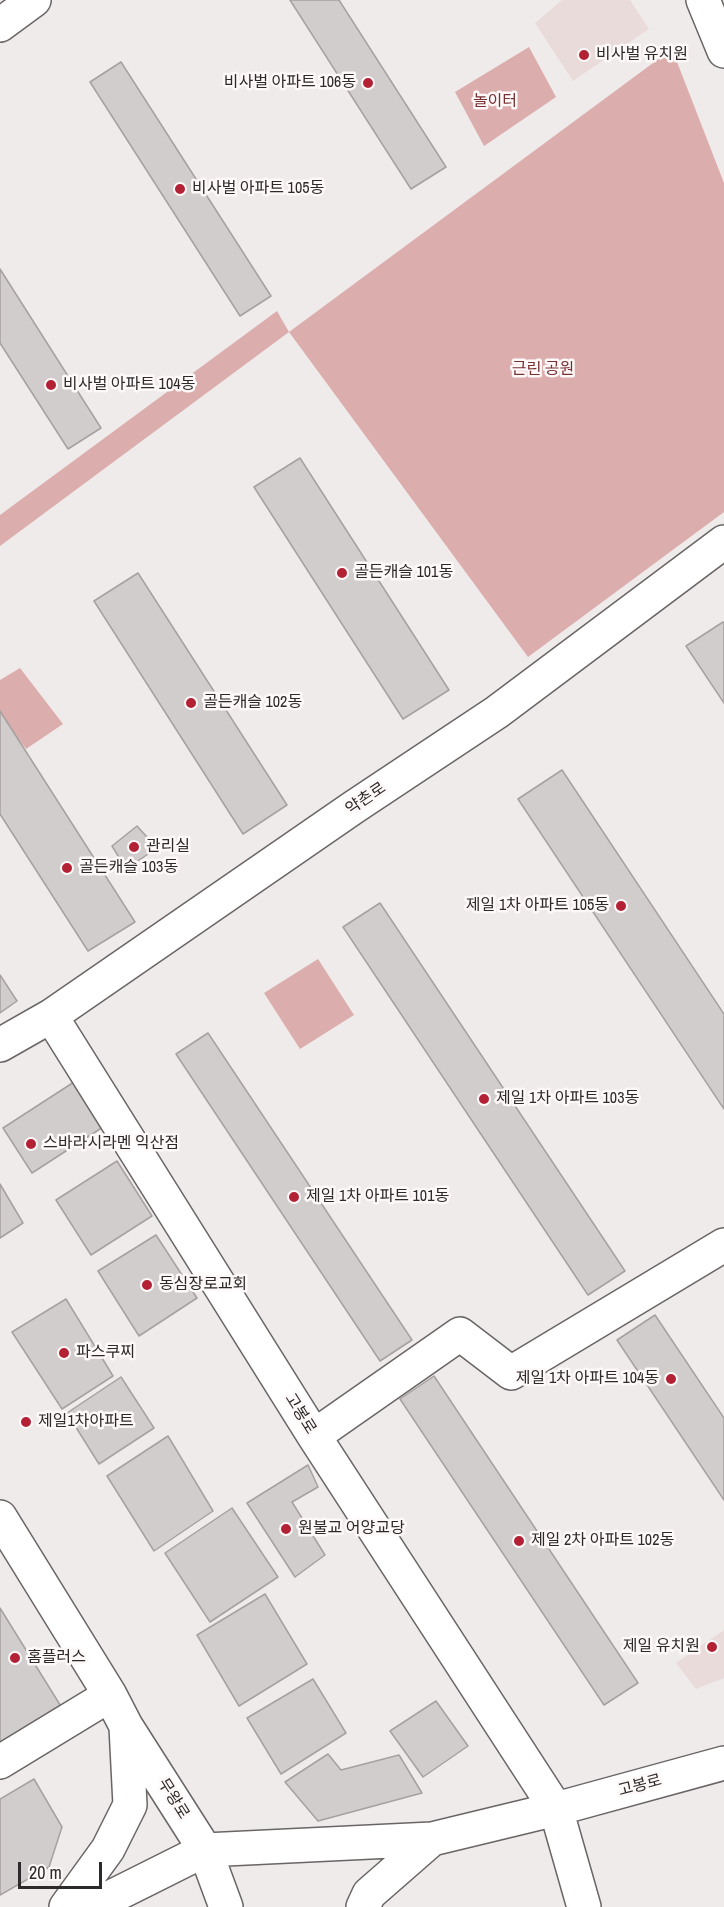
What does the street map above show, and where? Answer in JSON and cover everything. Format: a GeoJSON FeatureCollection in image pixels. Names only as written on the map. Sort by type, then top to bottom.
{"type":"FeatureCollection","features":[{"type":"Feature","properties":{"kind":"street"},"geometry":{"type":"LineString","coordinates":[[0,25],[34,0]]}},
{"type":"Feature","properties":{"kind":"street"},"geometry":{"type":"LineString","coordinates":[[703,0],[724,51]]}},
{"type":"Feature","properties":{"kind":"street","name":"약촌로"},"geometry":{"type":"LineString","coordinates":[[0,1045],[51,1016],[354,807],[497,712],[724,542]]}},
{"type":"Feature","properties":{"kind":"street","name":"고봉로"},"geometry":{"type":"LineString","coordinates":[[51,1016],[314,1436],[556,1809]]}},
{"type":"Feature","properties":{"kind":"street"},"geometry":{"type":"LineString","coordinates":[[314,1436],[460,1334],[511,1373],[724,1245]]}},
{"type":"Feature","properties":{"kind":"street","name":"무왕로"},"geometry":{"type":"LineString","coordinates":[[0,1517],[110,1695],[126,1726],[205,1850],[226,1907]]}},
{"type":"Feature","properties":{"kind":"street"},"geometry":{"type":"LineString","coordinates":[[0,1762],[110,1695]]}},
{"type":"Feature","properties":{"kind":"street"},"geometry":{"type":"LineString","coordinates":[[66,1907],[108,1849],[130,1805],[126,1726]]}},
{"type":"Feature","properties":{"kind":"street","name":"고봉로"},"geometry":{"type":"LineString","coordinates":[[91,1907],[205,1850],[432,1839],[556,1809],[724,1763]]}},
{"type":"Feature","properties":{"kind":"street"},"geometry":{"type":"LineString","coordinates":[[556,1809],[584,1907]]}},
{"type":"Feature","properties":{"kind":"street"},"geometry":{"type":"LineString","coordinates":[[363,1907],[369,1894],[432,1839]]}},
{"type":"Feature","properties":{"kind":"shaded area","name":"비사벌 유치원"},"geometry":{"type":"Polygon","coordinates":[[[562,0],[630,0],[649,29],[573,81],[535,23],[562,0]]]}},
{"type":"Feature","properties":{"kind":"shaded area","name":"제일 유치원"},"geometry":{"type":"Polygon","coordinates":[[[724,1630],[724,1678],[696,1689],[676,1663],[724,1630]]]}},
{"type":"Feature","properties":{"kind":"green space","name":"놀이터"},"geometry":{"type":"Polygon","coordinates":[[[529,47],[556,97],[484,146],[455,92],[529,47]]]}},
{"type":"Feature","properties":{"kind":"green space","name":"근린 공원"},"geometry":{"type":"Polygon","coordinates":[[[672,49],[724,183],[724,512],[528,657],[289,332],[672,49]]]}},
{"type":"Feature","properties":{"kind":"green space"},"geometry":{"type":"Polygon","coordinates":[[[277,311],[289,332],[0,546],[0,515],[277,311]]]}},
{"type":"Feature","properties":{"kind":"green space"},"geometry":{"type":"Polygon","coordinates":[[[20,668],[63,724],[26,749],[0,714],[0,680],[20,668]]]}},
{"type":"Feature","properties":{"kind":"green space"},"geometry":{"type":"Polygon","coordinates":[[[318,959],[354,1015],[300,1049],[264,993],[318,959]]]}},
{"type":"Feature","properties":{"kind":"building","name":"비사벌 아파트 106동"},"geometry":{"type":"Polygon","coordinates":[[[290,0],[339,0],[446,167],[411,189],[290,0]]]}},
{"type":"Feature","properties":{"kind":"building","name":"비사벌 아파트 105동"},"geometry":{"type":"Polygon","coordinates":[[[121,62],[271,296],[240,316],[90,82],[121,62]]]}},
{"type":"Feature","properties":{"kind":"building","name":"비사벌 아파트 104동"},"geometry":{"type":"Polygon","coordinates":[[[0,269],[101,428],[68,449],[0,343],[0,269]]]}},
{"type":"Feature","properties":{"kind":"building","name":"골든캐슬 101동"},"geometry":{"type":"Polygon","coordinates":[[[300,458],[449,690],[403,719],[254,487],[300,458]]]}},
{"type":"Feature","properties":{"kind":"building","name":"골든캐슬 102동"},"geometry":{"type":"Polygon","coordinates":[[[138,573],[287,805],[243,834],[94,601],[138,573]]]}},
{"type":"Feature","properties":{"kind":"building"},"geometry":{"type":"Polygon","coordinates":[[[724,623],[724,703],[686,646],[724,623]]]}},
{"type":"Feature","properties":{"kind":"building","name":"골든캐슬 103동"},"geometry":{"type":"Polygon","coordinates":[[[0,711],[135,922],[88,951],[0,814],[0,711]]]}},
{"type":"Feature","properties":{"kind":"building","name":"제일 1차 아파트 105동"},"geometry":{"type":"Polygon","coordinates":[[[562,770],[724,1014],[724,1109],[518,799],[562,770]]]}},
{"type":"Feature","properties":{"kind":"building","name":"관리실"},"geometry":{"type":"Polygon","coordinates":[[[137,826],[157,848],[126,869],[112,846],[137,826]]]}},
{"type":"Feature","properties":{"kind":"building","name":"제일 1차 아파트 103동"},"geometry":{"type":"Polygon","coordinates":[[[380,903],[625,1271],[588,1295],[343,927],[380,903]]]}},
{"type":"Feature","properties":{"kind":"building"},"geometry":{"type":"Polygon","coordinates":[[[0,975],[17,1001],[0,1013],[0,975]]]}},
{"type":"Feature","properties":{"kind":"building","name":"제일 1차 아파트 101동"},"geometry":{"type":"Polygon","coordinates":[[[208,1033],[412,1340],[380,1361],[176,1054],[208,1033]]]}},
{"type":"Feature","properties":{"kind":"building"},"geometry":{"type":"Polygon","coordinates":[[[74,1082],[103,1127],[32,1173],[3,1128],[74,1082]]]}},
{"type":"Feature","properties":{"kind":"building"},"geometry":{"type":"Polygon","coordinates":[[[117,1161],[152,1216],[91,1255],[56,1200],[117,1161]]]}},
{"type":"Feature","properties":{"kind":"building"},"geometry":{"type":"Polygon","coordinates":[[[0,1184],[23,1223],[0,1238],[0,1184]]]}},
{"type":"Feature","properties":{"kind":"building","name":"동심장로교회"},"geometry":{"type":"Polygon","coordinates":[[[156,1235],[197,1298],[139,1336],[98,1271],[156,1235]]]}},
{"type":"Feature","properties":{"kind":"building"},"geometry":{"type":"Polygon","coordinates":[[[66,1299],[113,1376],[62,1409],[12,1332],[66,1299]]]}},
{"type":"Feature","properties":{"kind":"building","name":"제일 1차 아파트 104동"},"geometry":{"type":"Polygon","coordinates":[[[655,1315],[724,1418],[724,1500],[617,1340],[655,1315]]]}},
{"type":"Feature","properties":{"kind":"building","name":"제일 2차 아파트 102동"},"geometry":{"type":"Polygon","coordinates":[[[434,1376],[638,1683],[604,1705],[400,1399],[434,1376]]]}},
{"type":"Feature","properties":{"kind":"building"},"geometry":{"type":"Polygon","coordinates":[[[121,1377],[154,1428],[99,1464],[67,1413],[121,1377]]]}},
{"type":"Feature","properties":{"kind":"building"},"geometry":{"type":"Polygon","coordinates":[[[168,1436],[213,1511],[154,1551],[107,1476],[168,1436]]]}},
{"type":"Feature","properties":{"kind":"building","name":"원불교 어양교당"},"geometry":{"type":"Polygon","coordinates":[[[308,1465],[318,1487],[292,1502],[325,1555],[295,1577],[247,1503],[308,1465]]]}},
{"type":"Feature","properties":{"kind":"building"},"geometry":{"type":"Polygon","coordinates":[[[232,1508],[278,1577],[210,1622],[165,1553],[232,1508]]]}},
{"type":"Feature","properties":{"kind":"building"},"geometry":{"type":"Polygon","coordinates":[[[265,1594],[307,1664],[239,1706],[197,1635],[265,1594]]]}},
{"type":"Feature","properties":{"kind":"building","name":"홈플러스"},"geometry":{"type":"Polygon","coordinates":[[[0,1608],[62,1708],[0,1746],[0,1608]]]}},
{"type":"Feature","properties":{"kind":"building"},"geometry":{"type":"Polygon","coordinates":[[[313,1679],[346,1733],[281,1774],[247,1718],[313,1679]]]}},
{"type":"Feature","properties":{"kind":"building"},"geometry":{"type":"Polygon","coordinates":[[[436,1701],[468,1746],[423,1777],[390,1731],[436,1701]]]}},
{"type":"Feature","properties":{"kind":"building"},"geometry":{"type":"Polygon","coordinates":[[[328,1754],[341,1770],[399,1755],[422,1793],[318,1821],[285,1782],[328,1754]]]}},
{"type":"Feature","properties":{"kind":"building"},"geometry":{"type":"Polygon","coordinates":[[[34,1779],[62,1827],[49,1867],[0,1895],[0,1799],[34,1779]]]}},
{"type":"Feature","properties":{"kind":"place","name":"비사벌 유치원"},"geometry":{"type":"Point","coordinates":[584,55]}},
{"type":"Feature","properties":{"kind":"place","name":"비사벌 아파트 106동"},"geometry":{"type":"Point","coordinates":[368,83]}},
{"type":"Feature","properties":{"kind":"place","name":"비사벌 아파트 105동"},"geometry":{"type":"Point","coordinates":[180,189]}},
{"type":"Feature","properties":{"kind":"place","name":"비사벌 아파트 104동"},"geometry":{"type":"Point","coordinates":[51,385]}},
{"type":"Feature","properties":{"kind":"place","name":"골든캐슬 101동"},"geometry":{"type":"Point","coordinates":[342,573]}},
{"type":"Feature","properties":{"kind":"place","name":"골든캐슬 102동"},"geometry":{"type":"Point","coordinates":[191,703]}},
{"type":"Feature","properties":{"kind":"place","name":"관리실"},"geometry":{"type":"Point","coordinates":[134,847]}},
{"type":"Feature","properties":{"kind":"place","name":"골든캐슬 103동"},"geometry":{"type":"Point","coordinates":[67,868]}},
{"type":"Feature","properties":{"kind":"place","name":"제일 1차 아파트 105동"},"geometry":{"type":"Point","coordinates":[621,906]}},
{"type":"Feature","properties":{"kind":"place","name":"제일 1차 아파트 103동"},"geometry":{"type":"Point","coordinates":[484,1099]}},
{"type":"Feature","properties":{"kind":"place","name":"스바라시라멘 익산점"},"geometry":{"type":"Point","coordinates":[31,1144]}},
{"type":"Feature","properties":{"kind":"place","name":"제일 1차 아파트 101동"},"geometry":{"type":"Point","coordinates":[294,1197]}},
{"type":"Feature","properties":{"kind":"place","name":"동심장로교회"},"geometry":{"type":"Point","coordinates":[147,1285]}},
{"type":"Feature","properties":{"kind":"place","name":"파스쿠찌"},"geometry":{"type":"Point","coordinates":[64,1353]}},
{"type":"Feature","properties":{"kind":"place","name":"제일 1차 아파트 104동"},"geometry":{"type":"Point","coordinates":[671,1379]}},
{"type":"Feature","properties":{"kind":"place","name":"제일1차아파트"},"geometry":{"type":"Point","coordinates":[26,1422]}},
{"type":"Feature","properties":{"kind":"place","name":"원불교 어양교당"},"geometry":{"type":"Point","coordinates":[286,1529]}},
{"type":"Feature","properties":{"kind":"place","name":"제일 2차 아파트 102동"},"geometry":{"type":"Point","coordinates":[519,1541]}},
{"type":"Feature","properties":{"kind":"place","name":"제일 유치원"},"geometry":{"type":"Point","coordinates":[712,1647]}},
{"type":"Feature","properties":{"kind":"place","name":"홈플러스"},"geometry":{"type":"Point","coordinates":[15,1658]}}]}
